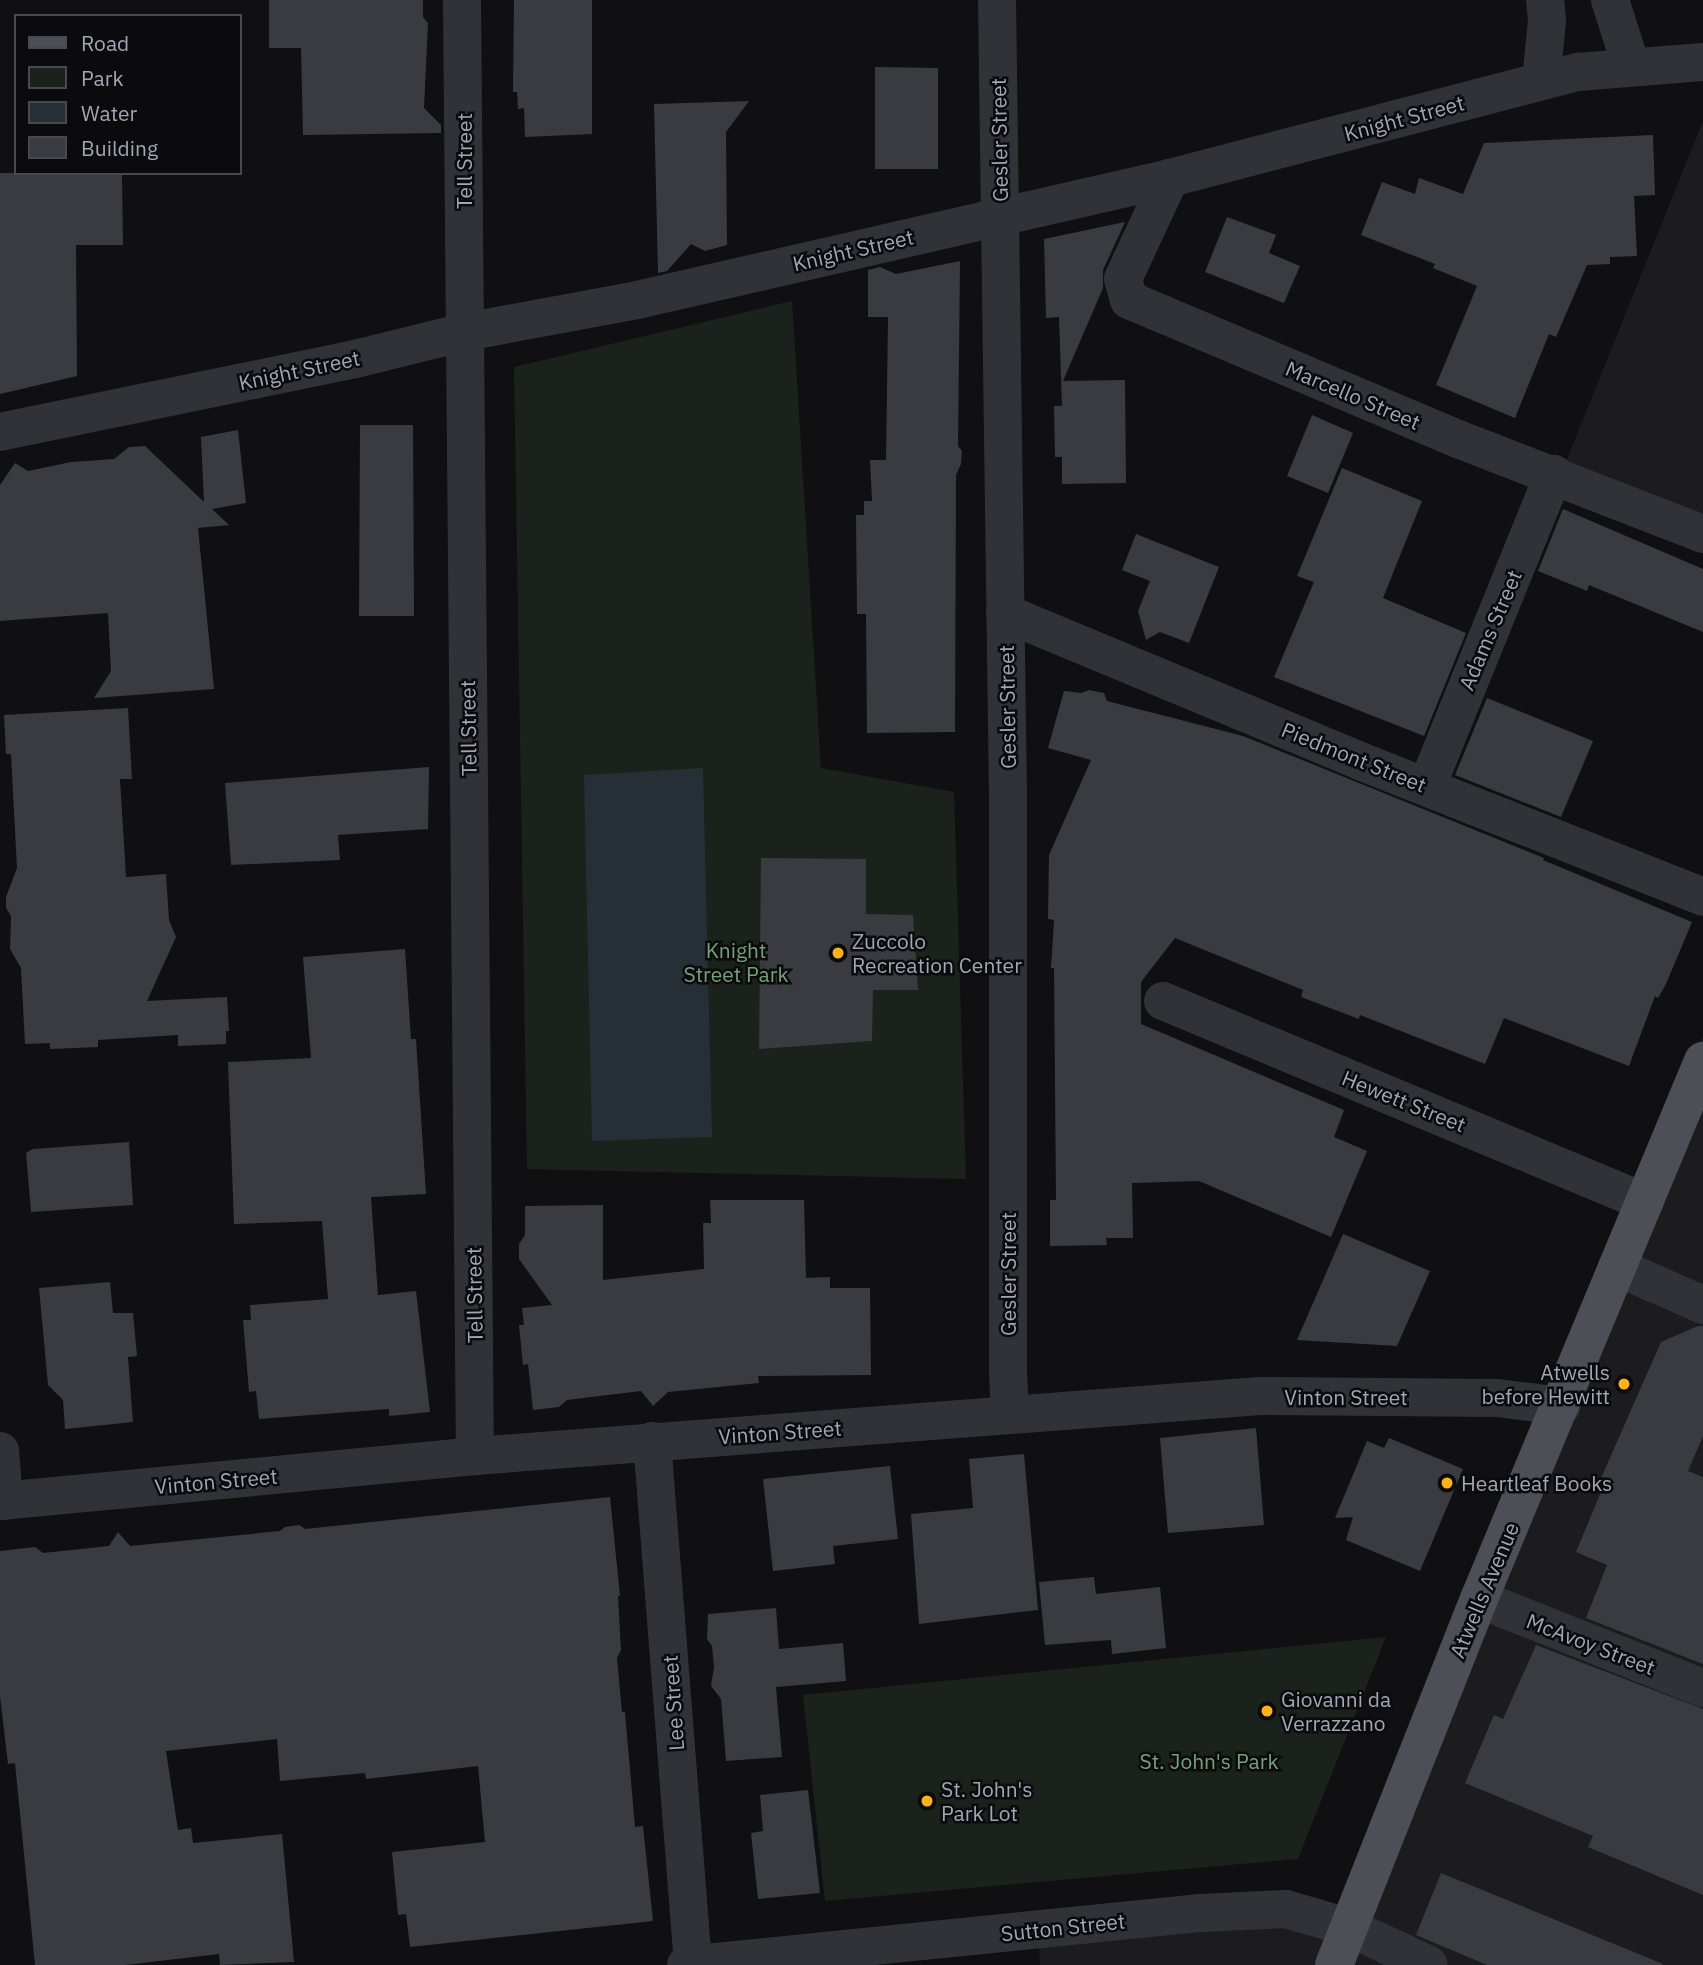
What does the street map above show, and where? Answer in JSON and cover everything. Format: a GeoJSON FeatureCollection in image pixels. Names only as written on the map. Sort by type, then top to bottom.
{"type":"FeatureCollection","features":[{"type":"Feature","properties":{"kind":"main road","name":"Atwells Avenue"},"geometry":{"type":"LineString","coordinates":[[1334,1965],[1479,1599],[1562,1406],[1703,1061]]}},
{"type":"Feature","properties":{"kind":"street","name":"Tell Street"},"geometry":{"type":"LineString","coordinates":[[462,0],[475,1456]]}},
{"type":"Feature","properties":{"kind":"street","name":"Gesler Street"},"geometry":{"type":"LineString","coordinates":[[997,0],[1005,613],[1010,1414]]}},
{"type":"Feature","properties":{"kind":"street"},"geometry":{"type":"LineString","coordinates":[[1541,81],[1547,22],[1545,0]]}},
{"type":"Feature","properties":{"kind":"street"},"geometry":{"type":"LineString","coordinates":[[1610,0],[1631,66]]}},
{"type":"Feature","properties":{"kind":"street","name":"Knight Street"},"geometry":{"type":"LineString","coordinates":[[0,432],[355,359],[465,332],[637,300],[1170,178],[1578,72],[1703,62]]}},
{"type":"Feature","properties":{"kind":"street","name":"Marcello Street"},"geometry":{"type":"LineString","coordinates":[[1170,178],[1123,279],[1129,300],[1458,439],[1703,534]]}},
{"type":"Feature","properties":{"kind":"street","name":"Adams Street"},"geometry":{"type":"LineString","coordinates":[[1427,786],[1554,474]]}},
{"type":"Feature","properties":{"kind":"street","name":"Piedmont Street"},"geometry":{"type":"LineString","coordinates":[[1005,613],[1703,897]]}},
{"type":"Feature","properties":{"kind":"street","name":"Hewett Street"},"geometry":{"type":"LineString","coordinates":[[1163,1001],[1645,1202]]}},
{"type":"Feature","properties":{"kind":"street"},"geometry":{"type":"LineString","coordinates":[[1617,1267],[1703,1305]]}},
{"type":"Feature","properties":{"kind":"street","name":"Vinton Street"},"geometry":{"type":"LineString","coordinates":[[2,1501],[652,1441],[1260,1396],[1497,1398],[1562,1406]]}},
{"type":"Feature","properties":{"kind":"street","name":"Lee Street"},"geometry":{"type":"LineString","coordinates":[[652,1441],[693,1964]]}},
{"type":"Feature","properties":{"kind":"street"},"geometry":{"type":"LineString","coordinates":[[0,1451],[2,1501]]}},
{"type":"Feature","properties":{"kind":"street","name":"McAvoy Street"},"geometry":{"type":"LineString","coordinates":[[1479,1599],[1703,1688]]}},
{"type":"Feature","properties":{"kind":"street","name":"Sutton Street"},"geometry":{"type":"LineString","coordinates":[[686,1965],[1200,1913],[1286,1909],[1349,1927],[1429,1965]]}},
{"type":"Feature","properties":{"kind":"shaded area"},"geometry":{"type":"Polygon","coordinates":[[[1703,121],[1703,546],[1555,489],[1703,121]]]}},
{"type":"Feature","properties":{"kind":"shaded area"},"geometry":{"type":"Polygon","coordinates":[[[1703,1037],[1703,1965],[1040,1965],[1038,1925],[1340,1907],[1703,1037]]]}},
{"type":"Feature","properties":{"kind":"green space","name":"Knight Street Park"},"geometry":{"type":"Polygon","coordinates":[[[792,301],[821,768],[954,792],[966,1179],[527,1169],[514,367],[792,301]]]}},
{"type":"Feature","properties":{"kind":"green space","name":"St. John's Park"},"geometry":{"type":"Polygon","coordinates":[[[1386,1637],[1298,1859],[825,1901],[803,1695],[1386,1637]]]}},
{"type":"Feature","properties":{"kind":"water"},"geometry":{"type":"Polygon","coordinates":[[[703,768],[712,1137],[592,1141],[584,775],[703,768]]]}},
{"type":"Feature","properties":{"kind":"building"},"geometry":{"type":"Polygon","coordinates":[[[269,0],[423,0],[423,17],[428,23],[424,108],[441,125],[441,133],[303,135],[301,48],[269,48],[269,0]]]}},
{"type":"Feature","properties":{"kind":"building"},"geometry":{"type":"Polygon","coordinates":[[[514,0],[592,0],[592,134],[525,137],[524,108],[518,109],[517,92],[513,92],[514,0]]]}},
{"type":"Feature","properties":{"kind":"building"},"geometry":{"type":"Polygon","coordinates":[[[875,67],[938,68],[938,169],[875,169],[875,67]]]}},
{"type":"Feature","properties":{"kind":"building"},"geometry":{"type":"Polygon","coordinates":[[[749,101],[726,132],[727,245],[705,251],[691,244],[667,271],[658,273],[654,104],[749,101]]]}},
{"type":"Feature","properties":{"kind":"building"},"geometry":{"type":"Polygon","coordinates":[[[1653,135],[1655,195],[1634,196],[1637,256],[1610,257],[1610,264],[1587,265],[1556,337],[1549,334],[1515,418],[1436,385],[1477,286],[1433,268],[1435,264],[1361,235],[1382,182],[1415,194],[1419,178],[1463,194],[1484,143],[1653,135]]]}},
{"type":"Feature","properties":{"kind":"building"},"geometry":{"type":"Polygon","coordinates":[[[0,173],[122,175],[123,245],[76,245],[77,376],[0,394],[0,173]]]}},
{"type":"Feature","properties":{"kind":"building"},"geometry":{"type":"Polygon","coordinates":[[[1227,217],[1276,235],[1269,253],[1300,266],[1284,303],[1205,272],[1227,217]]]}},
{"type":"Feature","properties":{"kind":"building"},"geometry":{"type":"Polygon","coordinates":[[[1125,222],[1103,270],[1103,288],[1063,381],[1125,380],[1126,483],[1062,484],[1062,457],[1055,457],[1054,406],[1062,406],[1059,317],[1046,318],[1044,239],[1125,222]]]}},
{"type":"Feature","properties":{"kind":"building"},"geometry":{"type":"Polygon","coordinates":[[[960,261],[958,446],[962,451],[961,464],[956,475],[955,732],[867,733],[866,614],[857,614],[856,515],[864,515],[864,501],[872,501],[870,460],[886,460],[888,317],[868,317],[868,270],[880,267],[896,274],[960,261]]]}},
{"type":"Feature","properties":{"kind":"building"},"geometry":{"type":"Polygon","coordinates":[[[1312,415],[1353,433],[1328,493],[1287,476],[1312,415]]]}},
{"type":"Feature","properties":{"kind":"building"},"geometry":{"type":"Polygon","coordinates":[[[360,425],[413,425],[414,616],[359,616],[360,425]]]}},
{"type":"Feature","properties":{"kind":"building"},"geometry":{"type":"Polygon","coordinates":[[[238,430],[246,503],[212,509],[229,525],[198,528],[214,689],[94,698],[111,671],[108,613],[0,621],[0,485],[15,463],[28,471],[71,462],[114,459],[129,447],[145,446],[204,502],[201,437],[238,430]]]}},
{"type":"Feature","properties":{"kind":"building"},"geometry":{"type":"Polygon","coordinates":[[[1342,468],[1422,501],[1383,598],[1466,633],[1424,736],[1274,677],[1314,582],[1297,576],[1342,468]]]}},
{"type":"Feature","properties":{"kind":"building"},"geometry":{"type":"Polygon","coordinates":[[[1563,509],[1703,569],[1703,632],[1589,585],[1587,591],[1538,571],[1563,509]]]}},
{"type":"Feature","properties":{"kind":"building"},"geometry":{"type":"Polygon","coordinates":[[[1136,534],[1219,567],[1189,643],[1160,632],[1146,640],[1138,611],[1150,581],[1122,570],[1136,534]]]}},
{"type":"Feature","properties":{"kind":"building"},"geometry":{"type":"Polygon","coordinates":[[[1089,690],[1104,693],[1107,701],[1243,736],[1544,858],[1543,860],[1692,922],[1666,984],[1658,998],[1655,996],[1629,1066],[1504,1018],[1485,1064],[1360,1015],[1359,1019],[1301,997],[1303,990],[1175,938],[1141,982],[1141,1024],[1344,1110],[1334,1137],[1367,1151],[1331,1237],[1199,1181],[1132,1183],[1133,1238],[1106,1238],[1107,1245],[1050,1246],[1050,1200],[1056,1200],[1054,968],[1051,968],[1054,920],[1048,919],[1049,855],[1091,760],[1048,748],[1064,691],[1081,693],[1089,690]]]}},
{"type":"Feature","properties":{"kind":"building"},"geometry":{"type":"Polygon","coordinates":[[[1487,698],[1593,741],[1561,817],[1455,775],[1487,698]]]}},
{"type":"Feature","properties":{"kind":"building"},"geometry":{"type":"Polygon","coordinates":[[[128,708],[132,779],[120,779],[126,877],[166,874],[169,920],[176,937],[147,1001],[227,997],[229,1031],[226,1031],[226,1044],[178,1046],[178,1035],[98,1040],[98,1047],[50,1049],[50,1043],[25,1044],[21,968],[10,949],[11,916],[6,908],[6,897],[17,868],[11,754],[6,754],[4,715],[128,708]]]}},
{"type":"Feature","properties":{"kind":"building"},"geometry":{"type":"Polygon","coordinates":[[[429,767],[428,829],[338,835],[340,860],[231,865],[225,783],[429,767]]]}},
{"type":"Feature","properties":{"kind":"building","name":"Zuccolo Recreation Center"},"geometry":{"type":"Polygon","coordinates":[[[761,858],[866,859],[866,914],[913,915],[918,990],[873,990],[872,1041],[759,1049],[761,858]]]}},
{"type":"Feature","properties":{"kind":"building"},"geometry":{"type":"Polygon","coordinates":[[[405,949],[411,1039],[416,1039],[426,1194],[371,1197],[378,1295],[416,1291],[430,1412],[389,1416],[389,1409],[259,1419],[256,1391],[249,1392],[243,1320],[251,1320],[250,1305],[328,1299],[322,1221],[234,1224],[228,1062],[311,1058],[303,957],[405,949]]]}},
{"type":"Feature","properties":{"kind":"building"},"geometry":{"type":"Polygon","coordinates":[[[129,1142],[133,1205],[31,1212],[26,1153],[33,1149],[129,1142]]]}},
{"type":"Feature","properties":{"kind":"building"},"geometry":{"type":"Polygon","coordinates":[[[710,1200],[804,1200],[806,1278],[830,1277],[830,1288],[870,1288],[871,1375],[758,1376],[759,1383],[668,1392],[653,1406],[641,1391],[567,1400],[559,1407],[533,1410],[528,1364],[523,1365],[519,1325],[524,1325],[522,1308],[552,1305],[519,1259],[519,1244],[525,1235],[525,1206],[603,1205],[603,1280],[704,1269],[703,1223],[711,1223],[710,1200]]]}},
{"type":"Feature","properties":{"kind":"building"},"geometry":{"type":"Polygon","coordinates":[[[1343,1234],[1430,1271],[1397,1346],[1297,1340],[1343,1234]]]}},
{"type":"Feature","properties":{"kind":"building"},"geometry":{"type":"Polygon","coordinates":[[[110,1282],[113,1313],[133,1313],[137,1356],[128,1357],[133,1422],[65,1429],[63,1400],[48,1385],[39,1288],[110,1282]]]}},
{"type":"Feature","properties":{"kind":"building"},"geometry":{"type":"Polygon","coordinates":[[[1703,1326],[1703,1436],[1688,1471],[1703,1477],[1703,1664],[1586,1618],[1607,1565],[1576,1552],[1603,1487],[1598,1485],[1661,1342],[1703,1326]]]}},
{"type":"Feature","properties":{"kind":"building"},"geometry":{"type":"Polygon","coordinates":[[[1256,1428],[1264,1525],[1168,1533],[1160,1438],[1256,1428]]]}},
{"type":"Feature","properties":{"kind":"building"},"geometry":{"type":"Polygon","coordinates":[[[1389,1438],[1463,1469],[1420,1571],[1346,1540],[1353,1517],[1335,1518],[1367,1441],[1384,1448],[1389,1438]]]}},
{"type":"Feature","properties":{"kind":"building"},"geometry":{"type":"Polygon","coordinates":[[[1024,1454],[1038,1610],[919,1624],[911,1514],[973,1508],[969,1459],[1024,1454]]]}},
{"type":"Feature","properties":{"kind":"building"},"geometry":{"type":"Polygon","coordinates":[[[890,1466],[898,1539],[833,1546],[835,1564],[773,1571],[763,1479],[890,1466]]]}},
{"type":"Feature","properties":{"kind":"building"},"geometry":{"type":"Polygon","coordinates":[[[610,1497],[620,1596],[621,1650],[617,1658],[622,1712],[625,1712],[635,1827],[643,1826],[653,1921],[410,1947],[406,1914],[398,1915],[392,1852],[485,1842],[478,1766],[366,1779],[365,1773],[280,1781],[277,1739],[166,1751],[178,1830],[191,1828],[193,1843],[282,1834],[294,1962],[220,1965],[219,1954],[125,1965],[35,1965],[15,1763],[8,1764],[0,1696],[0,1551],[35,1547],[43,1553],[109,1546],[118,1532],[130,1546],[280,1531],[285,1527],[299,1525],[305,1529],[610,1497]]]}},
{"type":"Feature","properties":{"kind":"building"},"geometry":{"type":"Polygon","coordinates":[[[1094,1577],[1096,1594],[1160,1587],[1166,1648],[1112,1654],[1111,1640],[1045,1645],[1039,1582],[1094,1577]]]}},
{"type":"Feature","properties":{"kind":"building"},"geometry":{"type":"Polygon","coordinates":[[[776,1608],[779,1649],[843,1643],[846,1681],[776,1687],[782,1757],[726,1761],[721,1699],[711,1686],[714,1667],[712,1646],[707,1639],[708,1614],[776,1608]]]}},
{"type":"Feature","properties":{"kind":"building"},"geometry":{"type":"Polygon","coordinates":[[[1536,1645],[1703,1709],[1703,1895],[1588,1847],[1593,1836],[1465,1783],[1494,1715],[1503,1719],[1536,1645]]]}},
{"type":"Feature","properties":{"kind":"building"},"geometry":{"type":"Polygon","coordinates":[[[808,1790],[820,1893],[758,1899],[751,1833],[763,1831],[760,1795],[808,1790]]]}},
{"type":"Feature","properties":{"kind":"building"},"geometry":{"type":"Polygon","coordinates":[[[1441,1873],[1663,1965],[1487,1965],[1416,1935],[1441,1873]]]}},
{"type":"Feature","properties":{"kind":"place","name":"Zuccolo Recreation Center"},"geometry":{"type":"Point","coordinates":[838,953]}},
{"type":"Feature","properties":{"kind":"place","name":"Atwells before Hewitt"},"geometry":{"type":"Point","coordinates":[1624,1384]}},
{"type":"Feature","properties":{"kind":"place","name":"Heartleaf Books"},"geometry":{"type":"Point","coordinates":[1447,1483]}},
{"type":"Feature","properties":{"kind":"place","name":"Giovanni da Verrazzano"},"geometry":{"type":"Point","coordinates":[1267,1711]}},
{"type":"Feature","properties":{"kind":"place","name":"St. John's Park Lot"},"geometry":{"type":"Point","coordinates":[927,1801]}}]}
